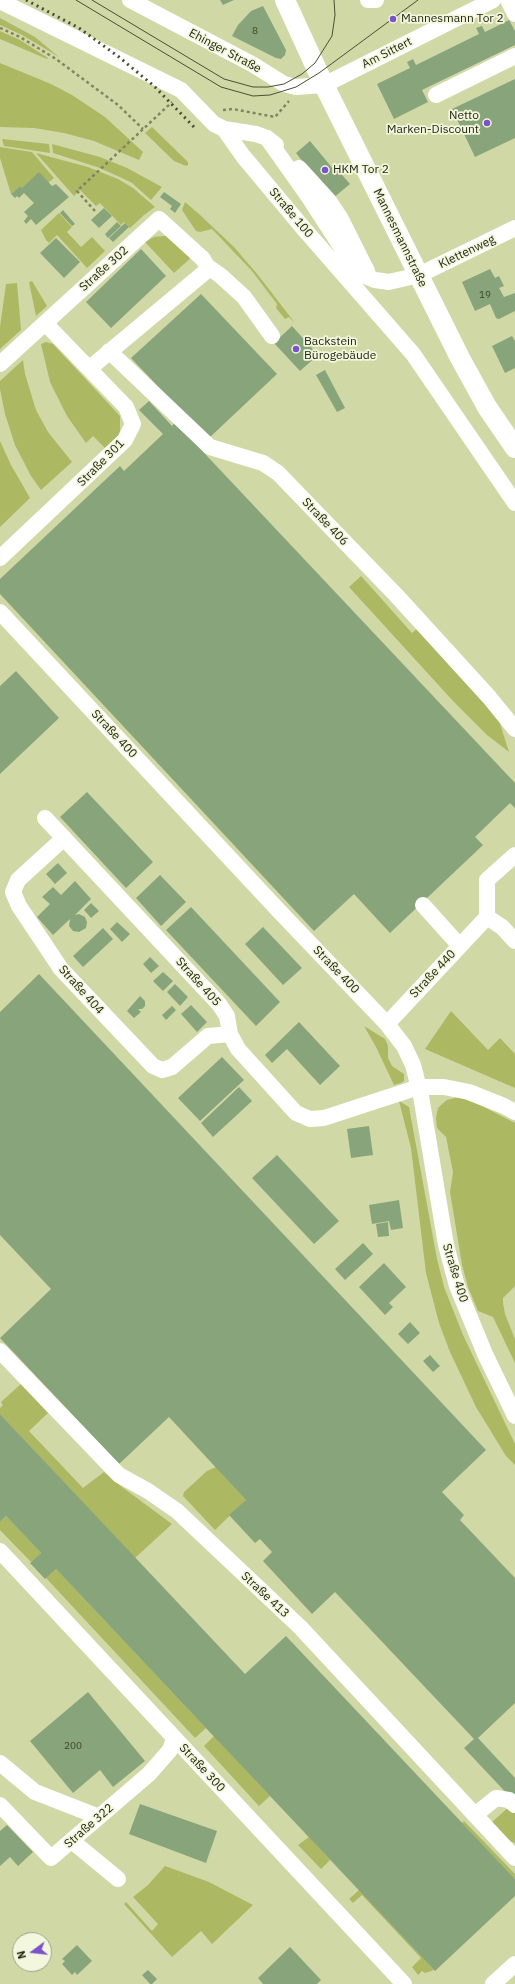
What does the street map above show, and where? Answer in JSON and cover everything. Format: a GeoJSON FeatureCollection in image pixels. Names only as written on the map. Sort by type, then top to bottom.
{"type":"FeatureCollection","features":[{"type":"Feature","properties":{"kind":"main road","name":"Mannesmannstraße"},"geometry":{"type":"LineString","coordinates":[[285,0],[324,85],[460,358],[487,407],[515,448]]}},
{"type":"Feature","properties":{"kind":"street","name":"Ehinger Straße"},"geometry":{"type":"LineString","coordinates":[[130,0],[152,5],[284,84],[296,87],[324,85]]}},
{"type":"Feature","properties":{"kind":"street"},"geometry":{"type":"LineString","coordinates":[[368,0],[376,0]]}},
{"type":"Feature","properties":{"kind":"street","name":"Am Sittert"},"geometry":{"type":"LineString","coordinates":[[324,85],[494,0]]}},
{"type":"Feature","properties":{"kind":"street"},"geometry":{"type":"LineString","coordinates":[[508,0],[515,14]]}},
{"type":"Feature","properties":{"kind":"street","name":"Straße 100"},"geometry":{"type":"LineString","coordinates":[[0,1],[180,90],[214,124],[224,129],[243,156],[304,229],[413,354],[515,503]]}},
{"type":"Feature","properties":{"kind":"street"},"geometry":{"type":"LineString","coordinates":[[436,95],[515,56]]}},
{"type":"Feature","properties":{"kind":"street","name":"Klettenweg"},"geometry":{"type":"LineString","coordinates":[[224,129],[256,134],[267,138],[282,150],[329,201],[341,219],[367,270],[375,280],[389,282],[419,275],[515,228]]}},
{"type":"Feature","properties":{"kind":"street","name":"Straße 302"},"geometry":{"type":"LineString","coordinates":[[0,364],[159,220],[203,259],[207,266]]}},
{"type":"Feature","properties":{"kind":"street"},"geometry":{"type":"LineString","coordinates":[[90,368],[205,272],[207,266],[221,276],[244,297],[272,336]]}},
{"type":"Feature","properties":{"kind":"street","name":"Straße 301"},"geometry":{"type":"LineString","coordinates":[[0,558],[125,440],[133,424],[126,407],[45,323]]}},
{"type":"Feature","properties":{"kind":"street","name":"Straße 406"},"geometry":{"type":"LineString","coordinates":[[109,351],[210,447],[263,463],[278,473],[401,601],[489,697],[515,729]]}},
{"type":"Feature","properties":{"kind":"street","name":"Straße 400"},"geometry":{"type":"LineString","coordinates":[[0,612],[280,912],[387,1024],[404,1046],[413,1065],[419,1087],[446,1245],[457,1286],[485,1354],[515,1416]]}},
{"type":"Feature","properties":{"kind":"street","name":"Straße 405"},"geometry":{"type":"LineString","coordinates":[[45,818],[219,1004],[227,1016],[230,1034],[238,1049],[296,1114],[310,1119],[324,1118],[419,1087],[444,1087],[469,1092],[515,1112]]}},
{"type":"Feature","properties":{"kind":"street","name":"Straße 404"},"geometry":{"type":"LineString","coordinates":[[64,838],[18,880],[13,892],[19,906],[61,969],[153,1066],[162,1070],[172,1067],[208,1036],[230,1034]]}},
{"type":"Feature","properties":{"kind":"street"},"geometry":{"type":"LineString","coordinates":[[459,945],[487,917],[488,880],[515,855]]}},
{"type":"Feature","properties":{"kind":"street","name":"Straße 440"},"geometry":{"type":"LineString","coordinates":[[387,1024],[459,945],[423,906]]}},
{"type":"Feature","properties":{"kind":"street"},"geometry":{"type":"LineString","coordinates":[[487,917],[502,927],[515,941]]}},
{"type":"Feature","properties":{"kind":"street","name":"Straße 413"},"geometry":{"type":"LineString","coordinates":[[0,1350],[119,1475],[148,1491],[177,1511],[300,1628],[515,1858]]}},
{"type":"Feature","properties":{"kind":"street","name":"Straße 300"},"geometry":{"type":"LineString","coordinates":[[0,1551],[404,1984]]}},
{"type":"Feature","properties":{"kind":"street","name":"Straße 322"},"geometry":{"type":"LineString","coordinates":[[0,1805],[51,1858],[149,1774],[170,1750],[174,1739]]}},
{"type":"Feature","properties":{"kind":"street"},"geometry":{"type":"LineString","coordinates":[[0,1763],[35,1792],[99,1817]]}},
{"type":"Feature","properties":{"kind":"street"},"geometry":{"type":"LineString","coordinates":[[475,1815],[496,1798],[510,1800],[515,1804]]}},
{"type":"Feature","properties":{"kind":"street"},"geometry":{"type":"LineString","coordinates":[[72,1841],[118,1879]]}},
{"type":"Feature","properties":{"kind":"street"},"geometry":{"type":"LineString","coordinates":[[493,1984],[515,1964]]}},
{"type":"Feature","properties":{"kind":"path"},"geometry":{"type":"LineString","coordinates":[[0,28],[20,37],[56,59],[118,105],[143,129]]}},
{"type":"Feature","properties":{"kind":"path"},"geometry":{"type":"LineString","coordinates":[[95,211],[76,192],[176,98]]}},
{"type":"Feature","properties":{"kind":"path"},"geometry":{"type":"LineString","coordinates":[[225,111],[233,109],[275,117],[278,113]]}},
{"type":"Feature","properties":{"kind":"green space"},"geometry":{"type":"Polygon","coordinates":[[[0,18],[35,37],[59,57],[22,35],[0,25],[0,18]]]}},
{"type":"Feature","properties":{"kind":"green space"},"geometry":{"type":"Polygon","coordinates":[[[0,31],[20,40],[48,58],[47,59],[0,39],[0,31]]]}},
{"type":"Feature","properties":{"kind":"green space"},"geometry":{"type":"Polygon","coordinates":[[[0,63],[51,84],[72,95],[105,117],[143,152],[139,160],[94,141],[64,133],[34,128],[0,127],[0,63]]]}},
{"type":"Feature","properties":{"kind":"green space"},"geometry":{"type":"Polygon","coordinates":[[[152,127],[188,162],[188,165],[186,166],[174,161],[145,133],[152,127]]]}},
{"type":"Feature","properties":{"kind":"green space"},"geometry":{"type":"Polygon","coordinates":[[[2,139],[49,144],[50,153],[4,146],[2,139]]]}},
{"type":"Feature","properties":{"kind":"green space"},"geometry":{"type":"Polygon","coordinates":[[[52,144],[100,157],[127,168],[162,187],[151,200],[132,183],[122,178],[97,167],[53,153],[52,144]]]}},
{"type":"Feature","properties":{"kind":"green space"},"geometry":{"type":"Polygon","coordinates":[[[0,147],[32,152],[54,178],[48,183],[22,188],[20,186],[11,194],[0,158],[0,147]]]}},
{"type":"Feature","properties":{"kind":"green space"},"geometry":{"type":"Polygon","coordinates":[[[36,153],[88,167],[118,179],[133,188],[155,207],[130,228],[124,222],[121,225],[100,203],[96,206],[80,190],[74,196],[36,153]]]}},
{"type":"Feature","properties":{"kind":"green space"},"geometry":{"type":"Polygon","coordinates":[[[185,202],[234,247],[295,323],[289,317],[285,319],[276,308],[277,304],[252,271],[212,229],[200,232],[196,231],[182,210],[185,202]]]}},
{"type":"Feature","properties":{"kind":"green space"},"geometry":{"type":"Polygon","coordinates":[[[59,213],[72,227],[67,232],[81,247],[92,237],[105,251],[87,268],[57,235],[49,243],[46,240],[41,230],[59,213]]]}},
{"type":"Feature","properties":{"kind":"green space"},"geometry":{"type":"Polygon","coordinates":[[[169,236],[194,255],[174,273],[145,242],[154,237],[169,236]]]}},
{"type":"Feature","properties":{"kind":"green space"},"geometry":{"type":"Polygon","coordinates":[[[32,281],[47,306],[36,316],[29,282],[32,281]]]}},
{"type":"Feature","properties":{"kind":"green space"},"geometry":{"type":"Polygon","coordinates":[[[17,283],[21,330],[0,349],[0,327],[6,284],[17,283]]]}},
{"type":"Feature","properties":{"kind":"green space"},"geometry":{"type":"Polygon","coordinates":[[[46,342],[53,344],[120,416],[120,431],[118,436],[105,448],[93,436],[86,443],[67,416],[50,382],[41,344],[46,342]]]}},
{"type":"Feature","properties":{"kind":"green space"},"geometry":{"type":"Polygon","coordinates":[[[23,360],[25,374],[36,410],[48,432],[72,462],[41,490],[31,476],[15,445],[5,414],[0,389],[0,381],[23,360]]]}},
{"type":"Feature","properties":{"kind":"green space"},"geometry":{"type":"Polygon","coordinates":[[[0,441],[11,465],[30,498],[0,527],[0,441]]]}},
{"type":"Feature","properties":{"kind":"green space"},"geometry":{"type":"Polygon","coordinates":[[[361,576],[412,633],[419,627],[496,711],[509,752],[487,735],[453,701],[349,587],[361,576]]]}},
{"type":"Feature","properties":{"kind":"green space"},"geometry":{"type":"Polygon","coordinates":[[[451,1011],[488,1050],[500,1038],[515,1054],[515,1088],[425,1049],[451,1011]]]}},
{"type":"Feature","properties":{"kind":"green space"},"geometry":{"type":"Polygon","coordinates":[[[364,1026],[385,1039],[388,1046],[388,1058],[392,1066],[404,1074],[404,1081],[394,1085],[364,1026]]]}},
{"type":"Feature","properties":{"kind":"green space"},"geometry":{"type":"Polygon","coordinates":[[[459,1097],[482,1106],[515,1123],[515,1286],[503,1298],[503,1303],[505,1314],[515,1339],[515,1363],[493,1317],[478,1311],[468,1287],[462,1265],[450,1192],[453,1172],[446,1137],[437,1128],[436,1118],[438,1108],[442,1104],[447,1100],[459,1097]]]}},
{"type":"Feature","properties":{"kind":"green space"},"geometry":{"type":"Polygon","coordinates":[[[399,1101],[409,1107],[437,1259],[444,1287],[463,1335],[515,1444],[515,1465],[506,1456],[476,1407],[450,1352],[439,1323],[426,1273],[411,1148],[399,1101]]]}},
{"type":"Feature","properties":{"kind":"green space"},"geometry":{"type":"Polygon","coordinates":[[[21,1384],[48,1413],[29,1431],[83,1488],[104,1472],[172,1524],[135,1558],[0,1414],[0,1408],[3,1405],[1,1402],[21,1384]]]}},
{"type":"Feature","properties":{"kind":"green space"},"geometry":{"type":"Polygon","coordinates":[[[216,1467],[246,1500],[215,1530],[183,1496],[184,1492],[207,1471],[216,1467]]]}},
{"type":"Feature","properties":{"kind":"green space"},"geometry":{"type":"Polygon","coordinates":[[[6,1516],[41,1553],[31,1562],[0,1530],[0,1522],[6,1516]]]}},
{"type":"Feature","properties":{"kind":"green space"},"geometry":{"type":"Polygon","coordinates":[[[56,1569],[206,1728],[195,1738],[46,1578],[56,1569]]]}},
{"type":"Feature","properties":{"kind":"green space"},"geometry":{"type":"Polygon","coordinates":[[[214,1736],[270,1796],[259,1806],[204,1746],[214,1736]]]}},
{"type":"Feature","properties":{"kind":"green space"},"geometry":{"type":"Polygon","coordinates":[[[510,1806],[515,1812],[515,1843],[510,1841],[492,1822],[510,1806]]]}},
{"type":"Feature","properties":{"kind":"green space"},"geometry":{"type":"Polygon","coordinates":[[[464,1821],[515,1874],[515,1879],[462,1823],[464,1821]]]}},
{"type":"Feature","properties":{"kind":"green space"},"geometry":{"type":"Polygon","coordinates":[[[309,1837],[330,1860],[321,1869],[298,1845],[309,1837]]]}},
{"type":"Feature","properties":{"kind":"green space"},"geometry":{"type":"Polygon","coordinates":[[[165,1866],[209,1882],[253,1905],[212,1944],[201,1931],[172,1957],[124,1904],[126,1902],[152,1931],[158,1924],[133,1897],[148,1885],[165,1866]]]}},
{"type":"Feature","properties":{"kind":"green space"},"geometry":{"type":"Polygon","coordinates":[[[359,1890],[434,1970],[425,1973],[422,1971],[418,1975],[412,1967],[421,1958],[362,1895],[353,1903],[349,1899],[359,1890]]]}},
{"type":"Feature","properties":{"kind":"building"},"geometry":{"type":"Polygon","coordinates":[[[220,0],[234,0],[223,5],[220,0]]]}},
{"type":"Feature","properties":{"kind":"building"},"geometry":{"type":"Polygon","coordinates":[[[263,6],[286,50],[285,55],[281,59],[276,58],[232,36],[238,25],[251,11],[263,6]]]}},
{"type":"Feature","properties":{"kind":"building"},"geometry":{"type":"Polygon","coordinates":[[[509,20],[515,31],[515,45],[422,90],[428,102],[394,119],[377,84],[410,68],[407,62],[413,59],[416,65],[479,34],[476,28],[482,26],[485,32],[509,20]]]}},
{"type":"Feature","properties":{"kind":"building","name":"Netto Marken-Discount"},"geometry":{"type":"Polygon","coordinates":[[[515,79],[515,138],[475,157],[452,109],[515,79]]]}},
{"type":"Feature","properties":{"kind":"building","name":"HKM Tor 2"},"geometry":{"type":"Polygon","coordinates":[[[310,141],[334,170],[336,168],[350,184],[332,199],[296,153],[310,141]]]}},
{"type":"Feature","properties":{"kind":"building"},"geometry":{"type":"Polygon","coordinates":[[[39,172],[52,186],[56,184],[69,197],[36,225],[31,219],[26,224],[24,221],[28,216],[24,212],[34,203],[24,193],[19,198],[17,196],[15,198],[11,194],[20,186],[22,188],[39,172]]]}},
{"type":"Feature","properties":{"kind":"building"},"geometry":{"type":"Polygon","coordinates":[[[164,192],[181,204],[175,213],[170,209],[172,206],[160,197],[164,192]]]}},
{"type":"Feature","properties":{"kind":"building"},"geometry":{"type":"Polygon","coordinates":[[[104,208],[112,216],[99,228],[91,220],[104,208]]]}},
{"type":"Feature","properties":{"kind":"building"},"geometry":{"type":"Polygon","coordinates":[[[63,210],[75,224],[72,226],[60,213],[63,210]]]}},
{"type":"Feature","properties":{"kind":"building"},"geometry":{"type":"Polygon","coordinates":[[[117,222],[121,226],[108,238],[105,234],[117,222]]]}},
{"type":"Feature","properties":{"kind":"building"},"geometry":{"type":"Polygon","coordinates":[[[125,223],[129,227],[113,242],[109,238],[125,223]]]}},
{"type":"Feature","properties":{"kind":"building"},"geometry":{"type":"Polygon","coordinates":[[[56,238],[80,262],[64,278],[40,253],[56,238]]]}},
{"type":"Feature","properties":{"kind":"building"},"geometry":{"type":"Polygon","coordinates":[[[141,249],[166,276],[111,328],[86,302],[141,249]]]}},
{"type":"Feature","properties":{"kind":"building"},"geometry":{"type":"Polygon","coordinates":[[[490,269],[495,278],[499,276],[504,286],[499,288],[504,297],[515,293],[515,311],[499,319],[496,318],[490,304],[475,311],[462,282],[490,269]]]}},
{"type":"Feature","properties":{"kind":"building"},"geometry":{"type":"Polygon","coordinates":[[[201,294],[277,374],[208,439],[131,358],[201,294]]]}},
{"type":"Feature","properties":{"kind":"building","name":"Backstein Bürogebäude"},"geometry":{"type":"Polygon","coordinates":[[[292,326],[318,355],[300,371],[274,343],[292,326]]]}},
{"type":"Feature","properties":{"kind":"building"},"geometry":{"type":"Polygon","coordinates":[[[512,336],[515,341],[515,368],[505,373],[492,346],[512,336]]]}},
{"type":"Feature","properties":{"kind":"building"},"geometry":{"type":"Polygon","coordinates":[[[325,370],[345,408],[337,412],[316,375],[325,370]]]}},
{"type":"Feature","properties":{"kind":"building"},"geometry":{"type":"Polygon","coordinates":[[[149,401],[172,426],[175,422],[515,783],[515,808],[510,803],[475,837],[483,845],[390,933],[354,894],[314,931],[0,594],[0,579],[120,466],[124,471],[163,434],[139,410],[149,401]]]}},
{"type":"Feature","properties":{"kind":"building"},"geometry":{"type":"Polygon","coordinates":[[[16,671],[59,718],[0,774],[0,686],[16,671]]]}},
{"type":"Feature","properties":{"kind":"building"},"geometry":{"type":"Polygon","coordinates":[[[87,792],[153,862],[126,888],[60,817],[87,792]]]}},
{"type":"Feature","properties":{"kind":"building"},"geometry":{"type":"Polygon","coordinates":[[[58,863],[67,873],[55,884],[46,874],[58,863]]]}},
{"type":"Feature","properties":{"kind":"building"},"geometry":{"type":"Polygon","coordinates":[[[160,875],[186,902],[161,926],[136,898],[160,875]]]}},
{"type":"Feature","properties":{"kind":"building"},"geometry":{"type":"Polygon","coordinates":[[[75,881],[91,899],[75,915],[79,914],[85,917],[87,922],[86,928],[79,932],[73,931],[69,926],[70,919],[53,935],[37,917],[50,904],[42,897],[53,887],[61,895],[75,881]]]}},
{"type":"Feature","properties":{"kind":"building"},"geometry":{"type":"Polygon","coordinates":[[[91,903],[99,911],[91,918],[84,910],[91,903]]]}},
{"type":"Feature","properties":{"kind":"building"},"geometry":{"type":"Polygon","coordinates":[[[191,907],[280,1002],[256,1026],[166,930],[191,907]]]}},
{"type":"Feature","properties":{"kind":"building"},"geometry":{"type":"Polygon","coordinates":[[[117,922],[130,934],[122,942],[110,929],[117,922]]]}},
{"type":"Feature","properties":{"kind":"building"},"geometry":{"type":"Polygon","coordinates":[[[263,927],[302,968],[283,985],[245,944],[263,927]]]}},
{"type":"Feature","properties":{"kind":"building"},"geometry":{"type":"Polygon","coordinates":[[[103,928],[113,939],[83,967],[73,956],[103,928]]]}},
{"type":"Feature","properties":{"kind":"building"},"geometry":{"type":"Polygon","coordinates":[[[150,957],[159,966],[151,973],[143,964],[150,957]]]}},
{"type":"Feature","properties":{"kind":"building"},"geometry":{"type":"Polygon","coordinates":[[[163,972],[173,981],[163,991],[153,981],[163,972]]]}},
{"type":"Feature","properties":{"kind":"building"},"geometry":{"type":"Polygon","coordinates":[[[39,974],[486,1450],[442,1492],[464,1515],[460,1520],[515,1578],[515,1703],[478,1738],[515,1778],[515,1796],[512,1799],[464,1748],[474,1739],[335,1592],[312,1614],[263,1561],[272,1552],[260,1539],[255,1543],[229,1515],[246,1500],[169,1417],[119,1464],[0,1338],[51,1289],[0,1235],[0,1012],[39,974]]]}},
{"type":"Feature","properties":{"kind":"building"},"geometry":{"type":"Polygon","coordinates":[[[175,984],[188,997],[180,1006],[167,992],[175,984]]]}},
{"type":"Feature","properties":{"kind":"building"},"geometry":{"type":"Polygon","coordinates":[[[140,996],[145,1001],[145,1006],[142,1009],[138,1009],[141,1012],[134,1018],[127,1011],[140,996]]]}},
{"type":"Feature","properties":{"kind":"building"},"geometry":{"type":"Polygon","coordinates":[[[191,1005],[207,1022],[197,1032],[181,1014],[191,1005]]]}},
{"type":"Feature","properties":{"kind":"building"},"geometry":{"type":"Polygon","coordinates":[[[172,1006],[176,1010],[166,1020],[162,1015],[172,1006]]]}},
{"type":"Feature","properties":{"kind":"building"},"geometry":{"type":"Polygon","coordinates":[[[299,1022],[340,1066],[320,1085],[287,1049],[272,1063],[265,1055],[299,1022]]]}},
{"type":"Feature","properties":{"kind":"building"},"geometry":{"type":"Polygon","coordinates":[[[222,1057],[244,1080],[200,1121],[178,1098],[222,1057]]]}},
{"type":"Feature","properties":{"kind":"building"},"geometry":{"type":"Polygon","coordinates":[[[239,1087],[252,1101],[213,1137],[201,1123],[239,1087]]]}},
{"type":"Feature","properties":{"kind":"building"},"geometry":{"type":"Polygon","coordinates":[[[369,1126],[373,1155],[351,1158],[347,1129],[369,1126]]]}},
{"type":"Feature","properties":{"kind":"building"},"geometry":{"type":"Polygon","coordinates":[[[277,1155],[339,1221],[314,1244],[252,1178],[277,1155]]]}},
{"type":"Feature","properties":{"kind":"building"},"geometry":{"type":"Polygon","coordinates":[[[399,1200],[403,1228],[391,1230],[389,1221],[372,1224],[369,1205],[399,1200]]]}},
{"type":"Feature","properties":{"kind":"building"},"geometry":{"type":"Polygon","coordinates":[[[388,1222],[389,1236],[378,1237],[376,1224],[388,1222]]]}},
{"type":"Feature","properties":{"kind":"building"},"geometry":{"type":"Polygon","coordinates":[[[363,1243],[373,1254],[345,1280],[335,1269],[363,1243]]]}},
{"type":"Feature","properties":{"kind":"building"},"geometry":{"type":"Polygon","coordinates":[[[384,1263],[406,1287],[389,1303],[393,1307],[385,1315],[359,1287],[384,1263]]]}},
{"type":"Feature","properties":{"kind":"building"},"geometry":{"type":"Polygon","coordinates":[[[410,1322],[420,1333],[408,1344],[398,1334],[410,1322]]]}},
{"type":"Feature","properties":{"kind":"building"},"geometry":{"type":"Polygon","coordinates":[[[430,1355],[440,1366],[433,1372],[423,1361],[430,1355]]]}},
{"type":"Feature","properties":{"kind":"building"},"geometry":{"type":"Polygon","coordinates":[[[0,1414],[245,1674],[286,1636],[515,1879],[515,1896],[435,1971],[56,1569],[45,1579],[30,1563],[41,1553],[6,1516],[0,1522],[0,1414]]]}},
{"type":"Feature","properties":{"kind":"building"},"geometry":{"type":"Polygon","coordinates":[[[88,1692],[145,1761],[113,1787],[100,1770],[73,1793],[30,1741],[88,1692]]]}},
{"type":"Feature","properties":{"kind":"building"},"geometry":{"type":"Polygon","coordinates":[[[140,1804],[217,1831],[206,1863],[129,1834],[140,1804]]]}},
{"type":"Feature","properties":{"kind":"building"},"geometry":{"type":"Polygon","coordinates":[[[7,1825],[33,1852],[18,1866],[10,1857],[0,1866],[0,1831],[7,1825]]]}},
{"type":"Feature","properties":{"kind":"building"},"geometry":{"type":"Polygon","coordinates":[[[77,1945],[92,1961],[77,1975],[75,1972],[72,1975],[62,1964],[65,1961],[62,1959],[77,1945]]]}},
{"type":"Feature","properties":{"kind":"building"},"geometry":{"type":"Polygon","coordinates":[[[290,1947],[321,1980],[317,1984],[263,1984],[258,1978],[290,1947]]]}},
{"type":"Feature","properties":{"kind":"building"},"geometry":{"type":"Polygon","coordinates":[[[148,1970],[157,1979],[152,1984],[150,1984],[142,1975],[148,1970]]]}},
{"type":"Feature","properties":{"kind":"tram line"},"geometry":{"type":"LineString","coordinates":[[76,0],[221,87],[253,96],[270,95],[296,87],[319,73],[418,0]]}},
{"type":"Feature","properties":{"kind":"tram line"},"geometry":{"type":"LineString","coordinates":[[92,0],[224,79],[253,87],[268,87],[284,84],[302,74],[315,63],[332,36],[335,15],[334,0]]}},
{"type":"Feature","properties":{"kind":"railway"},"geometry":{"type":"LineString","coordinates":[[26,0],[79,28],[119,57],[154,86],[194,127]]}},
{"type":"Feature","properties":{"kind":"place","name":"Mannesmann Tor 2"},"geometry":{"type":"Point","coordinates":[393,19]}},
{"type":"Feature","properties":{"kind":"place","name":"Netto Marken-Discount"},"geometry":{"type":"Point","coordinates":[487,123]}},
{"type":"Feature","properties":{"kind":"place","name":"HKM Tor 2"},"geometry":{"type":"Point","coordinates":[325,170]}},
{"type":"Feature","properties":{"kind":"place","name":"Backstein Bürogebäude"},"geometry":{"type":"Point","coordinates":[296,349]}}]}
